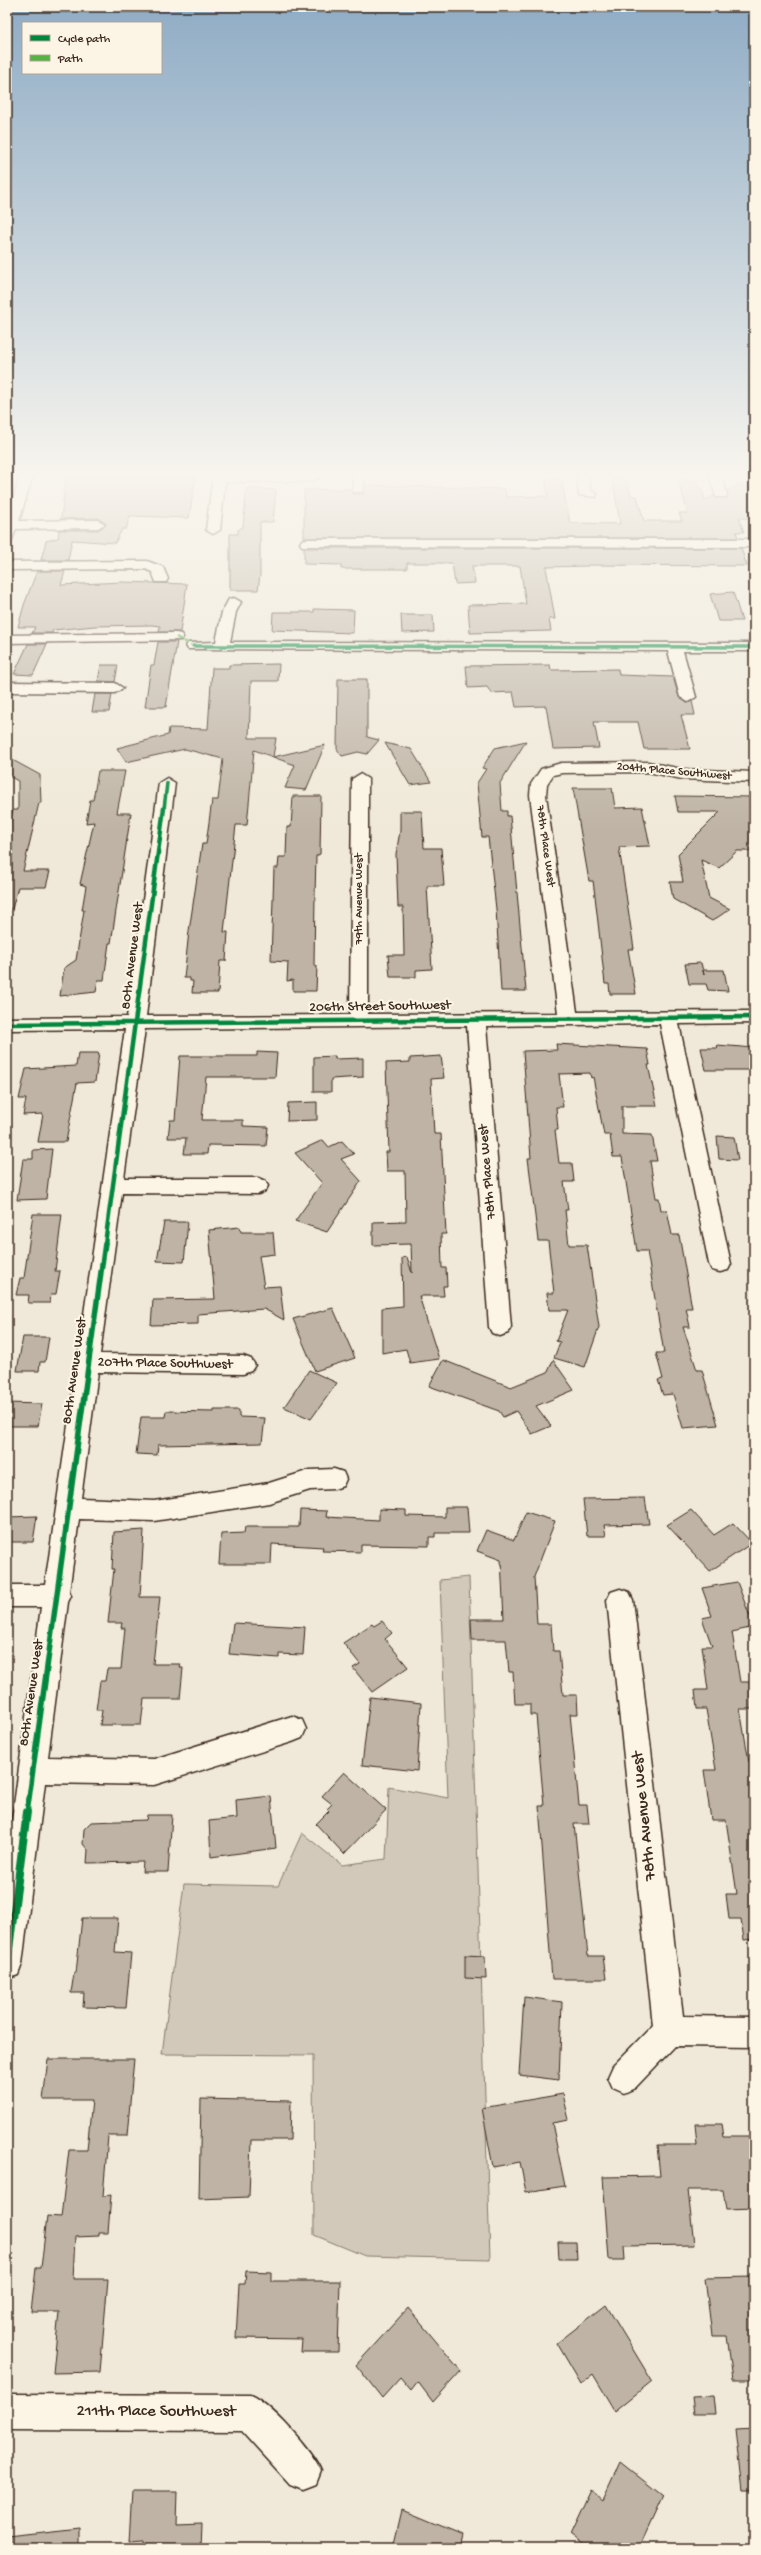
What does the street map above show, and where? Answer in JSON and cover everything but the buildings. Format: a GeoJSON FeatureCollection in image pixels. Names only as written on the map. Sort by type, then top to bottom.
{"type":"FeatureCollection","features":[{"type":"Feature","properties":{"kind":"street"},"geometry":{"type":"LineString","coordinates":[[222,646],[229,612],[234,602]]}},
{"type":"Feature","properties":{"kind":"street"},"geometry":{"type":"LineString","coordinates":[[7,639],[176,637]]}},
{"type":"Feature","properties":{"kind":"street"},"geometry":{"type":"LineString","coordinates":[[193,646],[754,647]]}},
{"type":"Feature","properties":{"kind":"street"},"geometry":{"type":"LineString","coordinates":[[674,647],[688,697]]}},
{"type":"Feature","properties":{"kind":"street"},"geometry":{"type":"LineString","coordinates":[[7,687],[114,688]]}},
{"type":"Feature","properties":{"kind":"street","name":"204th Place Southwest"},"geometry":{"type":"LineString","coordinates":[[547,772],[561,768],[589,766],[648,767],[682,774],[754,777]]}},
{"type":"Feature","properties":{"kind":"street","name":"78th Place West"},"geometry":{"type":"LineString","coordinates":[[547,772],[539,784],[538,795],[568,1017]]}},
{"type":"Feature","properties":{"kind":"street","name":"79th Avenue West"},"geometry":{"type":"LineString","coordinates":[[359,1019],[360,779]]}},
{"type":"Feature","properties":{"kind":"street","name":"80th Avenue West"},"geometry":{"type":"LineString","coordinates":[[7,1964],[58,1596],[68,1508],[136,1022],[167,783]]}},
{"type":"Feature","properties":{"kind":"street","name":"206th Street Southwest"},"geometry":{"type":"LineString","coordinates":[[7,1024],[568,1017],[754,1017]]}},
{"type":"Feature","properties":{"kind":"street"},"geometry":{"type":"LineString","coordinates":[[668,1017],[720,1264]]}},
{"type":"Feature","properties":{"kind":"street","name":"78th Place West"},"geometry":{"type":"LineString","coordinates":[[476,1018],[500,1327]]}},
{"type":"Feature","properties":{"kind":"street"},"geometry":{"type":"LineString","coordinates":[[113,1185],[258,1186]]}},
{"type":"Feature","properties":{"kind":"street","name":"207th Place Southwest"},"geometry":{"type":"LineString","coordinates":[[88,1363],[243,1365]]}},
{"type":"Feature","properties":{"kind":"street"},"geometry":{"type":"LineString","coordinates":[[68,1508],[154,1511],[269,1493],[310,1480],[334,1479]]}},
{"type":"Feature","properties":{"kind":"street"},"geometry":{"type":"LineString","coordinates":[[7,1596],[58,1596]]}},
{"type":"Feature","properties":{"kind":"street","name":"78th Avenue West"},"geometry":{"type":"LineString","coordinates":[[620,1600],[669,2031]]}},
{"type":"Feature","properties":{"kind":"street"},"geometry":{"type":"LineString","coordinates":[[34,1770],[154,1772],[292,1730]]}},
{"type":"Feature","properties":{"kind":"street"},"geometry":{"type":"LineString","coordinates":[[624,2077],[669,2031],[754,2032]]}},
{"type":"Feature","properties":{"kind":"street","name":"211th Place Southwest"},"geometry":{"type":"LineString","coordinates":[[7,2412],[250,2413],[303,2471]]}},
{"type":"Feature","properties":{"kind":"shaded area"},"geometry":{"type":"Polygon","coordinates":[[[469,1577],[490,2259],[365,2256],[314,2235],[313,2055],[162,2054],[184,1884],[278,1886],[302,1833],[342,1865],[386,1859],[389,1787],[448,1798],[440,1580],[469,1577]]]}},
{"type":"Feature","properties":{"kind":"marked path"},"geometry":{"type":"LineString","coordinates":[[176,637],[193,646]]}},
{"type":"Feature","properties":{"kind":"cycle path"},"geometry":{"type":"LineString","coordinates":[[193,646],[754,647]]}},
{"type":"Feature","properties":{"kind":"cycle path"},"geometry":{"type":"LineString","coordinates":[[7,1964],[75,1452],[136,1022],[167,783]]}},
{"type":"Feature","properties":{"kind":"cycle path"},"geometry":{"type":"LineString","coordinates":[[7,1024],[754,1017]]}}]}
